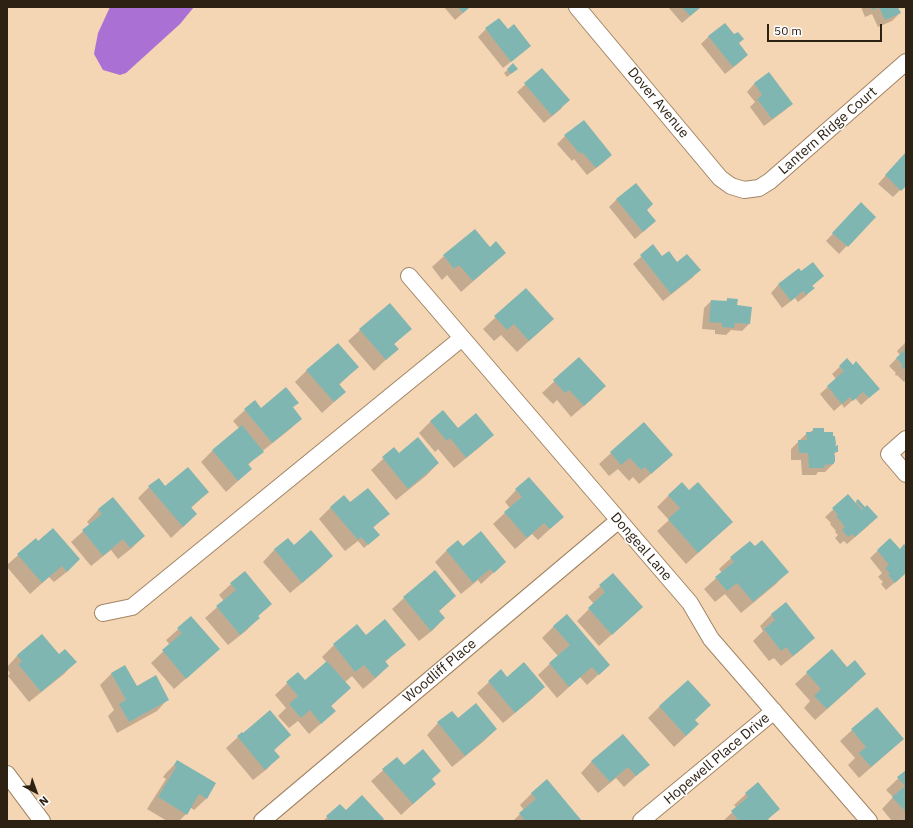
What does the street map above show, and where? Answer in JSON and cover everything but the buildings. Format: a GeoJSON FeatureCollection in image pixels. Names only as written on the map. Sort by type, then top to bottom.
{"type":"FeatureCollection","features":[{"type":"Feature","properties":{"kind":"street","name":"Dover Avenue"},"geometry":{"type":"LineString","coordinates":[[577,7],[720,178],[731,186],[744,190]]}},
{"type":"Feature","properties":{"kind":"street","name":"Lantern Ridge Court"},"geometry":{"type":"LineString","coordinates":[[744,190],[759,188],[770,181],[906,62]]}},
{"type":"Feature","properties":{"kind":"street","name":"Dongeal Lane"},"geometry":{"type":"LineString","coordinates":[[409,276],[690,603],[711,639],[869,821]]}},
{"type":"Feature","properties":{"kind":"street"},"geometry":{"type":"LineString","coordinates":[[102,613],[132,608],[462,338]]}},
{"type":"Feature","properties":{"kind":"street"},"geometry":{"type":"LineString","coordinates":[[906,439],[889,454],[906,474]]}},
{"type":"Feature","properties":{"kind":"street","name":"Woodliff Place"},"geometry":{"type":"LineString","coordinates":[[262,821],[618,520]]}},
{"type":"Feature","properties":{"kind":"street","name":"Hopewell Place Drive"},"geometry":{"type":"LineString","coordinates":[[641,821],[774,711]]}},
{"type":"Feature","properties":{"kind":"street"},"geometry":{"type":"LineString","coordinates":[[7,774],[42,821]]}},
{"type":"Feature","properties":{"kind":"shaded area"},"geometry":{"type":"Polygon","coordinates":[[[110,7],[194,7],[180,24],[126,73],[120,75],[103,70],[94,54],[98,33],[110,7]]]}}]}
